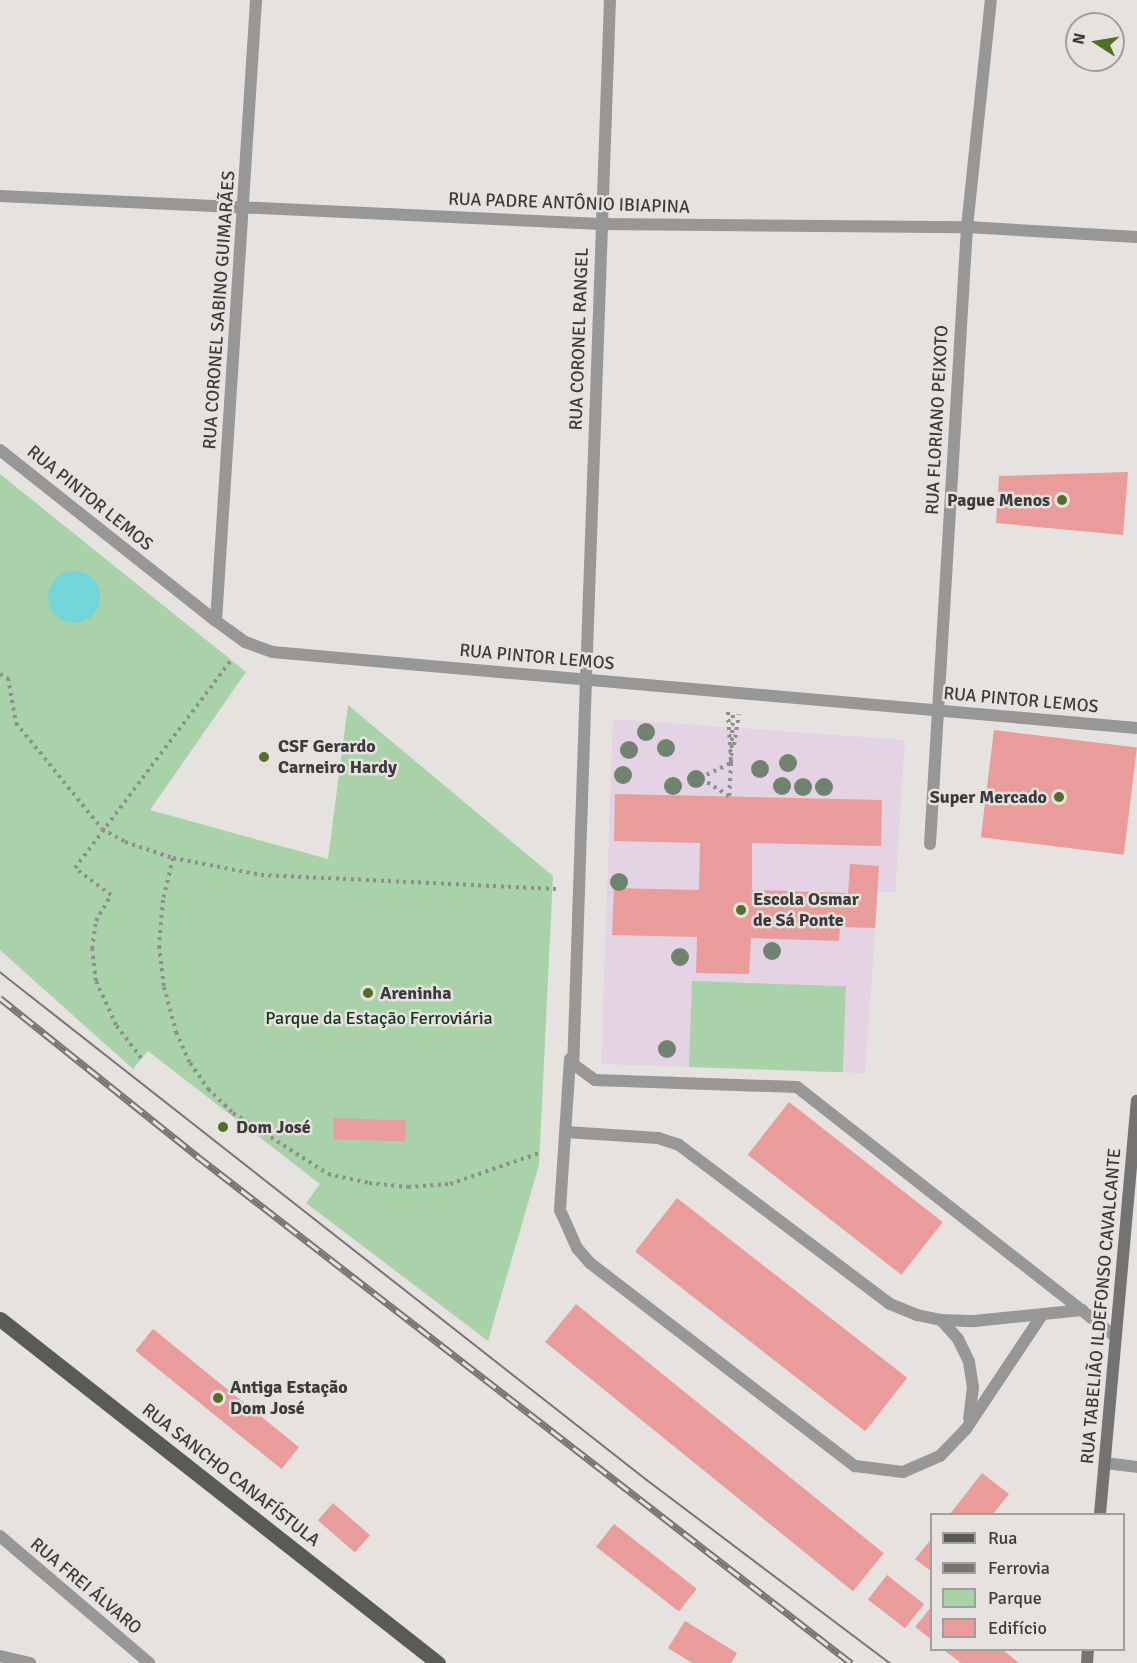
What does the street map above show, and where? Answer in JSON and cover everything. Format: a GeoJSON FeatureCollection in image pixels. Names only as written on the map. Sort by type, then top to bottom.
{"type":"FeatureCollection","features":[{"type":"Feature","properties":{"kind":"main road","name":"RUA TABELIÃO ILDEFONSO CAVALCANTE"},"geometry":{"type":"LineString","coordinates":[[1100,1513],[1137,1101]]}},
{"type":"Feature","properties":{"kind":"main road","name":"RUA SANCHO CANAFÍSTULA"},"geometry":{"type":"LineString","coordinates":[[0,1319],[438,1663]]}},
{"type":"Feature","properties":{"kind":"street","name":"RUA CORONEL SABINO GUIMARÃES"},"geometry":{"type":"LineString","coordinates":[[216,621],[245,207],[256,0]]}},
{"type":"Feature","properties":{"kind":"street","name":"RUA CORONEL RANGEL"},"geometry":{"type":"LineString","coordinates":[[610,0],[578,890],[571,1049],[560,1210],[566,1228],[590,1263],[855,1466],[903,1472],[921,1467],[952,1446],[966,1429],[1042,1315]]}},
{"type":"Feature","properties":{"kind":"street","name":"RUA FLORIANO PEIXOTO"},"geometry":{"type":"LineString","coordinates":[[930,844],[967,227],[991,0]]}},
{"type":"Feature","properties":{"kind":"street","name":"RUA PADRE ANTÔNIO IBIAPINA"},"geometry":{"type":"LineString","coordinates":[[0,196],[601,224],[967,227],[1137,237]]}},
{"type":"Feature","properties":{"kind":"street","name":"RUA PINTOR LEMOS"},"geometry":{"type":"LineString","coordinates":[[0,450],[245,642],[302,657],[586,679],[1137,728]]}},
{"type":"Feature","properties":{"kind":"street"},"geometry":{"type":"LineString","coordinates":[[571,1049],[573,1064],[595,1080],[798,1087],[1116,1338]]}},
{"type":"Feature","properties":{"kind":"street"},"geometry":{"type":"LineString","coordinates":[[565,1138],[658,1138],[679,1145],[890,1304],[941,1320],[1042,1315],[1082,1310]]}},
{"type":"Feature","properties":{"kind":"street"},"geometry":{"type":"LineString","coordinates":[[941,1320],[958,1339],[969,1362],[973,1407],[966,1429]]}},
{"type":"Feature","properties":{"kind":"street"},"geometry":{"type":"LineString","coordinates":[[1105,1463],[1137,1467]]}},
{"type":"Feature","properties":{"kind":"street","name":"RUA FREI ÁLVARO"},"geometry":{"type":"LineString","coordinates":[[0,1536],[149,1663]]}},
{"type":"Feature","properties":{"kind":"street"},"geometry":{"type":"LineString","coordinates":[[0,1656],[30,1663]]}},
{"type":"Feature","properties":{"kind":"path"},"geometry":{"type":"LineString","coordinates":[[141,1058],[116,1025],[96,981],[92,949],[96,921],[111,895],[75,868],[102,829],[245,642]]}},
{"type":"Feature","properties":{"kind":"path"},"geometry":{"type":"LineString","coordinates":[[0,674],[8,678],[16,723],[102,829],[125,842],[173,858],[261,875],[578,890]]}},
{"type":"Feature","properties":{"kind":"path"},"geometry":{"type":"LineString","coordinates":[[731,763],[700,778],[729,796],[731,763],[734,692]]}},
{"type":"Feature","properties":{"kind":"path"},"geometry":{"type":"LineString","coordinates":[[731,763],[734,692]]}},
{"type":"Feature","properties":{"kind":"path"},"geometry":{"type":"LineString","coordinates":[[173,858],[163,900],[159,946],[164,987],[176,1032],[208,1089],[261,1134],[328,1174],[408,1187],[450,1184],[482,1175],[565,1138]]}},
{"type":"Feature","properties":{"kind":"shaded area","name":"Escola Osmar de Sá Ponte"},"geometry":{"type":"Polygon","coordinates":[[[613,719],[905,740],[895,892],[878,892],[865,1073],[601,1064],[613,719]]]}},
{"type":"Feature","properties":{"kind":"green space","name":"Parque da Estação Ferroviária"},"geometry":{"type":"Polygon","coordinates":[[[0,474],[246,672],[150,810],[328,859],[348,705],[553,876],[539,1165],[488,1341],[306,1203],[320,1184],[148,1051],[133,1069],[0,950],[0,474]]]}},
{"type":"Feature","properties":{"kind":"green space"},"geometry":{"type":"Polygon","coordinates":[[[692,981],[846,986],[843,1072],[689,1067],[692,981]]]}},
{"type":"Feature","properties":{"kind":"water"},"geometry":{"type":"Polygon","coordinates":[[[74,571],[84,573],[92,579],[98,587],[100,597],[98,607],[92,615],[84,621],[74,623],[64,621],[56,615],[50,607],[48,597],[50,587],[56,579],[64,573],[74,571]]]}},
{"type":"Feature","properties":{"kind":"building","name":"Pague Menos"},"geometry":{"type":"Polygon","coordinates":[[[1128,472],[1123,535],[996,523],[999,476],[1128,472]]]}},
{"type":"Feature","properties":{"kind":"building","name":"Super Mercado"},"geometry":{"type":"Polygon","coordinates":[[[994,730],[1137,748],[1124,855],[981,837],[994,730]]]}},
{"type":"Feature","properties":{"kind":"building"},"geometry":{"type":"Polygon","coordinates":[[[615,794],[882,800],[881,846],[752,843],[752,890],[848,893],[850,864],[879,866],[875,928],[840,927],[839,941],[751,938],[749,974],[696,973],[697,937],[612,935],[614,888],[699,890],[700,843],[614,841],[615,794]]]}},
{"type":"Feature","properties":{"kind":"building"},"geometry":{"type":"Polygon","coordinates":[[[789,1102],[943,1222],[901,1275],[748,1155],[789,1102]]]}},
{"type":"Feature","properties":{"kind":"building"},"geometry":{"type":"Polygon","coordinates":[[[334,1118],[406,1121],[405,1141],[333,1139],[334,1118]]]}},
{"type":"Feature","properties":{"kind":"building"},"geometry":{"type":"Polygon","coordinates":[[[677,1198],[907,1378],[865,1431],[635,1252],[677,1198]]]}},
{"type":"Feature","properties":{"kind":"building"},"geometry":{"type":"Polygon","coordinates":[[[576,1304],[884,1553],[853,1591],[545,1342],[576,1304]]]}},
{"type":"Feature","properties":{"kind":"building","name":"Antiga Estação Dom José"},"geometry":{"type":"Polygon","coordinates":[[[153,1329],[299,1447],[281,1469],[135,1351],[153,1329]]]}},
{"type":"Feature","properties":{"kind":"building"},"geometry":{"type":"Polygon","coordinates":[[[982,1473],[1009,1494],[994,1513],[951,1513],[982,1473]]]}},
{"type":"Feature","properties":{"kind":"building"},"geometry":{"type":"Polygon","coordinates":[[[333,1503],[370,1535],[355,1553],[318,1520],[333,1503]]]}},
{"type":"Feature","properties":{"kind":"building"},"geometry":{"type":"Polygon","coordinates":[[[614,1524],[697,1589],[679,1611],[596,1547],[614,1524]]]}},
{"type":"Feature","properties":{"kind":"building"},"geometry":{"type":"Polygon","coordinates":[[[930,1540],[930,1570],[915,1559],[930,1540]]]}},
{"type":"Feature","properties":{"kind":"building"},"geometry":{"type":"Polygon","coordinates":[[[887,1575],[924,1604],[905,1628],[868,1599],[887,1575]]]}},
{"type":"Feature","properties":{"kind":"building"},"geometry":{"type":"Polygon","coordinates":[[[930,1608],[930,1638],[915,1627],[930,1608]]]}},
{"type":"Feature","properties":{"kind":"building"},"geometry":{"type":"Polygon","coordinates":[[[685,1621],[737,1653],[731,1663],[692,1663],[668,1648],[685,1621]]]}},
{"type":"Feature","properties":{"kind":"building"},"geometry":{"type":"Polygon","coordinates":[[[945,1651],[1004,1651],[1019,1663],[961,1663],[945,1651]]]}},
{"type":"Feature","properties":{"kind":"tram line"},"geometry":{"type":"LineString","coordinates":[[0,972],[647,1480],[890,1663]]}},
{"type":"Feature","properties":{"kind":"railway"},"geometry":{"type":"LineString","coordinates":[[0,998],[197,1156],[851,1663]]}},
{"type":"Feature","properties":{"kind":"place","name":"Pague Menos"},"geometry":{"type":"Point","coordinates":[1062,500]}},
{"type":"Feature","properties":{"kind":"place","name":"CSF Gerardo Carneiro Hardy"},"geometry":{"type":"Point","coordinates":[264,757]}},
{"type":"Feature","properties":{"kind":"place","name":"Super Mercado"},"geometry":{"type":"Point","coordinates":[1059,797]}},
{"type":"Feature","properties":{"kind":"place","name":"Escola Osmar de Sá Ponte"},"geometry":{"type":"Point","coordinates":[741,910]}},
{"type":"Feature","properties":{"kind":"place","name":"Areninha"},"geometry":{"type":"Point","coordinates":[368,993]}},
{"type":"Feature","properties":{"kind":"place","name":"Dom José"},"geometry":{"type":"Point","coordinates":[223,1127]}},
{"type":"Feature","properties":{"kind":"place","name":"Antiga Estação Dom José"},"geometry":{"type":"Point","coordinates":[218,1398]}}]}
